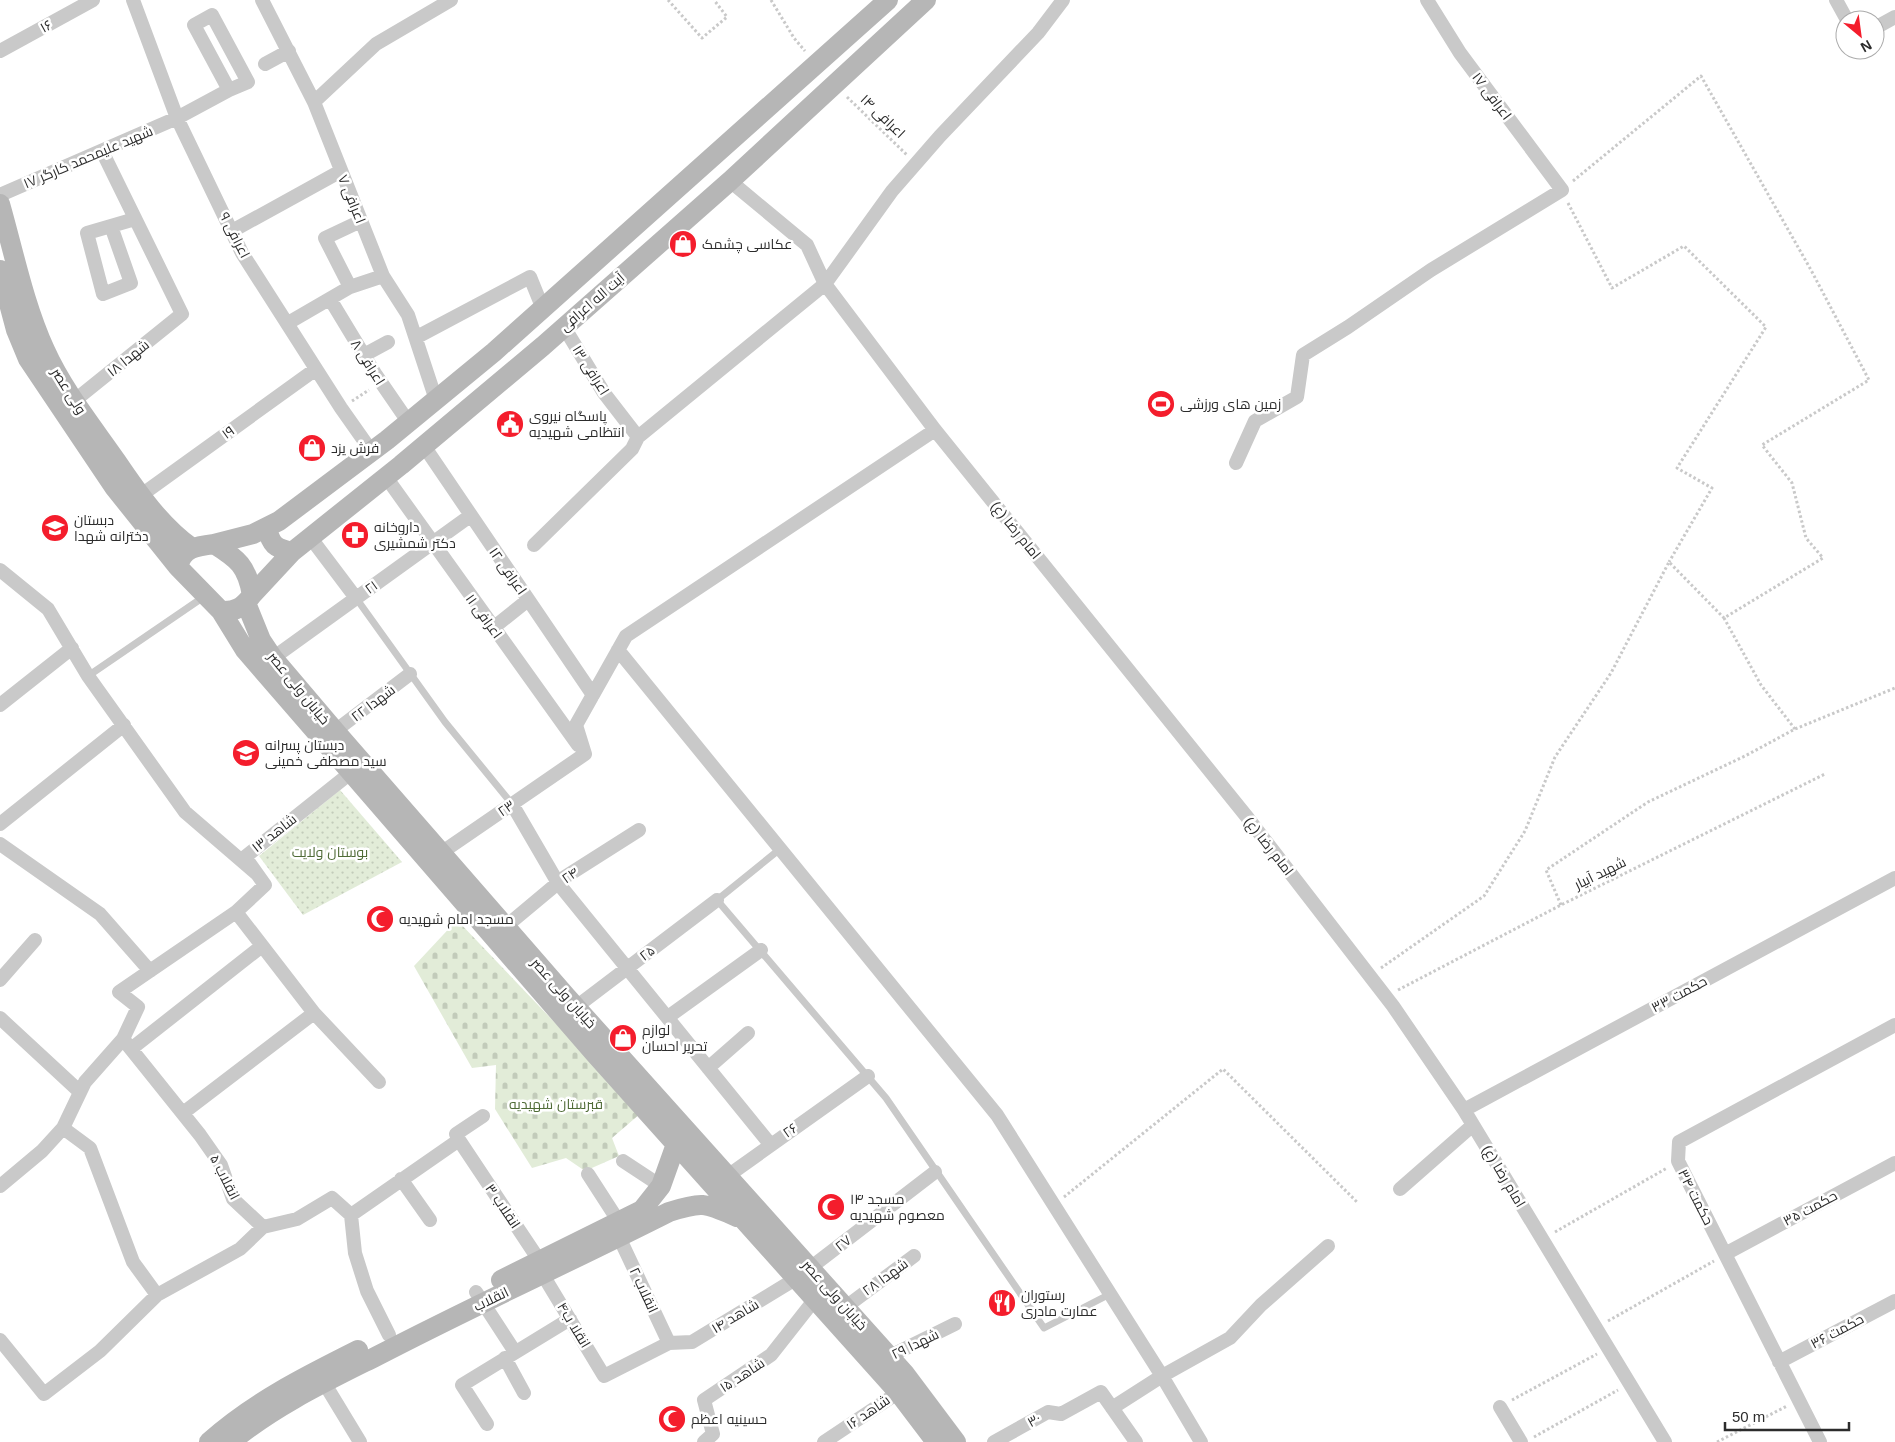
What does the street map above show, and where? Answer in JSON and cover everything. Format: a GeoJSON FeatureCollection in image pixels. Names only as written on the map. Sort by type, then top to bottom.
{"type":"FeatureCollection","features":[{"type":"Feature","properties":{"kind":"main road","name":"آیت اله اعرافی"},"geometry":{"type":"LineString","coordinates":[[214,544],[267,528],[409,423],[542,309],[888,0]]}},
{"type":"Feature","properties":{"kind":"main road","name":"آیت اله اعرافی"},"geometry":{"type":"LineString","coordinates":[[249,599],[292,552],[424,446],[564,327],[730,180],[926,0]]}},
{"type":"Feature","properties":{"kind":"main road","name":"ولی عصر"},"geometry":{"type":"LineString","coordinates":[[0,204],[30,312],[45,351],[74,401],[140,496],[179,539],[192,548]]}},
{"type":"Feature","properties":{"kind":"main road","name":"ولی عصر"},"geometry":{"type":"LineString","coordinates":[[0,270],[16,330],[28,359],[114,486],[178,567]]}},
{"type":"Feature","properties":{"kind":"main road"},"geometry":{"type":"LineString","coordinates":[[267,528],[271,543],[277,548],[292,552]]}},
{"type":"Feature","properties":{"kind":"main road"},"geometry":{"type":"LineString","coordinates":[[214,544],[232,555],[243,566],[249,579],[249,599],[231,612],[221,611],[178,567],[180,559],[192,548],[214,544]]}},
{"type":"Feature","properties":{"kind":"main road","name":"خیابان ولی عصر"},"geometry":{"type":"LineString","coordinates":[[249,599],[261,640],[273,658],[335,731],[356,769]]}},
{"type":"Feature","properties":{"kind":"main road","name":"خیابان ولی عصر"},"geometry":{"type":"LineString","coordinates":[[221,611],[245,650],[356,769],[753,1217],[956,1442]]}},
{"type":"Feature","properties":{"kind":"main road","name":"خیابان ولی عصر"},"geometry":{"type":"LineString","coordinates":[[434,858],[505,927],[576,1007],[683,1138]]}},
{"type":"Feature","properties":{"kind":"main road","name":"انقلاب"},"geometry":{"type":"LineString","coordinates":[[619,1229],[642,1210],[661,1186],[683,1138]]}},
{"type":"Feature","properties":{"kind":"main road","name":"انقلاب"},"geometry":{"type":"LineString","coordinates":[[209,1442],[258,1406],[619,1229],[695,1204],[710,1205],[753,1217]]}},
{"type":"Feature","properties":{"kind":"main road","name":"انقلاب"},"geometry":{"type":"LineString","coordinates":[[231,1442],[288,1403],[320,1377],[389,1335],[479,1298]]}},
{"type":"Feature","properties":{"kind":"main road","name":"خیابان ولی عصر"},"geometry":{"type":"LineString","coordinates":[[905,1387],[936,1442]]}},
{"type":"Feature","properties":{"kind":"street","name":"۱۶"},"geometry":{"type":"LineString","coordinates":[[0,51],[93,0]]}},
{"type":"Feature","properties":{"kind":"street","name":"اعرافی ۹"},"geometry":{"type":"LineString","coordinates":[[133,0],[177,118],[242,252],[341,408],[372,452]]}},
{"type":"Feature","properties":{"kind":"street","name":"اعرافی ۷"},"geometry":{"type":"LineString","coordinates":[[262,0],[314,102],[383,276],[408,315],[417,337],[436,400]]}},
{"type":"Feature","properties":{"kind":"street"},"geometry":{"type":"LineString","coordinates":[[314,102],[376,44],[450,0]]}},
{"type":"Feature","properties":{"kind":"street"},"geometry":{"type":"LineString","coordinates":[[534,545],[632,448],[638,437],[825,284],[892,191],[1038,33],[1063,0]]}},
{"type":"Feature","properties":{"kind":"street","name":"اعرافی ۱۷"},"geometry":{"type":"LineString","coordinates":[[1428,0],[1460,53],[1562,190]]}},
{"type":"Feature","properties":{"kind":"street","name":"شهید علیمحمد کارگر ۱۷"},"geometry":{"type":"LineString","coordinates":[[0,195],[177,118],[248,82],[212,15],[194,25],[230,90]]}},
{"type":"Feature","properties":{"kind":"street"},"geometry":{"type":"LineString","coordinates":[[265,64],[289,51]]}},
{"type":"Feature","properties":{"kind":"street"},"geometry":{"type":"LineString","coordinates":[[102,151],[135,219],[111,226],[87,234],[104,294],[131,283],[111,226]]}},
{"type":"Feature","properties":{"kind":"street"},"geometry":{"type":"LineString","coordinates":[[232,231],[341,171]]}},
{"type":"Feature","properties":{"kind":"street","name":"امام رضا (ع)"},"geometry":{"type":"LineString","coordinates":[[730,180],[807,245],[825,284],[936,430],[1247,817],[1386,996],[1464,1110],[1665,1442]]}},
{"type":"Feature","properties":{"kind":"street"},"geometry":{"type":"LineString","coordinates":[[1236,463],[1255,421],[1297,397],[1303,355],[1446,261],[1562,190]]}},
{"type":"Feature","properties":{"kind":"street","name":"شهدا ۱۸"},"geometry":{"type":"LineString","coordinates":[[74,401],[182,314],[135,219]]}},
{"type":"Feature","properties":{"kind":"street"},"geometry":{"type":"LineString","coordinates":[[350,287],[325,238],[361,221]]}},
{"type":"Feature","properties":{"kind":"street"},"geometry":{"type":"LineString","coordinates":[[288,323],[350,287],[383,276]]}},
{"type":"Feature","properties":{"kind":"street"},"geometry":{"type":"LineString","coordinates":[[417,337],[530,277],[542,309]]}},
{"type":"Feature","properties":{"kind":"street","name":"اعرافی ۸"},"geometry":{"type":"LineString","coordinates":[[330,299],[380,382],[409,423]]}},
{"type":"Feature","properties":{"kind":"street","name":"اعرافی ۱۳"},"geometry":{"type":"LineString","coordinates":[[564,327],[604,393],[638,437]]}},
{"type":"Feature","properties":{"kind":"street"},"geometry":{"type":"LineString","coordinates":[[364,355],[388,342]]}},
{"type":"Feature","properties":{"kind":"street","name":"۱۹"},"geometry":{"type":"LineString","coordinates":[[140,496],[316,369]]}},
{"type":"Feature","properties":{"kind":"street"},"geometry":{"type":"LineString","coordinates":[[585,754],[576,725],[626,636],[936,430]]}},
{"type":"Feature","properties":{"kind":"street","name":"اعرافی ۱۲"},"geometry":{"type":"LineString","coordinates":[[424,446],[593,695]]}},
{"type":"Feature","properties":{"kind":"street","name":"اعرافی ۱۱"},"geometry":{"type":"LineString","coordinates":[[386,477],[585,754]]}},
{"type":"Feature","properties":{"kind":"street","name":"۲۱"},"geometry":{"type":"LineString","coordinates":[[273,658],[470,516]]}},
{"type":"Feature","properties":{"kind":"street"},"geometry":{"type":"LineString","coordinates":[[310,537],[356,598]]}},
{"type":"Feature","properties":{"kind":"street"},"geometry":{"type":"LineString","coordinates":[[0,570],[48,609],[88,676],[184,812],[258,874]]}},
{"type":"Feature","properties":{"kind":"street"},"geometry":{"type":"LineString","coordinates":[[493,628],[528,600]]}},
{"type":"Feature","properties":{"kind":"street"},"geometry":{"type":"LineString","coordinates":[[0,704],[72,648]]}},
{"type":"Feature","properties":{"kind":"street"},"geometry":{"type":"LineString","coordinates":[[618,650],[997,1115],[1162,1376],[1201,1442]]}},
{"type":"Feature","properties":{"kind":"street","name":"شهدا ۲۲"},"geometry":{"type":"LineString","coordinates":[[335,731],[410,674]]}},
{"type":"Feature","properties":{"kind":"street"},"geometry":{"type":"LineString","coordinates":[[0,824],[124,725]]}},
{"type":"Feature","properties":{"kind":"street","name":"۲۳"},"geometry":{"type":"LineString","coordinates":[[434,858],[585,754]]}},
{"type":"Feature","properties":{"kind":"street","name":"شاهد ۱۳"},"geometry":{"type":"LineString","coordinates":[[236,912],[265,885],[245,856],[356,769]]}},
{"type":"Feature","properties":{"kind":"street"},"geometry":{"type":"LineString","coordinates":[[512,804],[558,883],[770,1144]]}},
{"type":"Feature","properties":{"kind":"street","name":"۲۴"},"geometry":{"type":"LineString","coordinates":[[505,927],[558,883],[639,830]]}},
{"type":"Feature","properties":{"kind":"street"},"geometry":{"type":"LineString","coordinates":[[0,844],[100,914],[150,971]]}},
{"type":"Feature","properties":{"kind":"street","name":"حکمت ۳۳"},"geometry":{"type":"LineString","coordinates":[[1464,1110],[1895,878]]}},
{"type":"Feature","properties":{"kind":"street","name":"۲۵"},"geometry":{"type":"LineString","coordinates":[[576,1007],[717,900]]}},
{"type":"Feature","properties":{"kind":"street"},"geometry":{"type":"LineString","coordinates":[[127,1044],[138,1008],[119,992],[236,912],[314,1013],[379,1082]]}},
{"type":"Feature","properties":{"kind":"street"},"geometry":{"type":"LineString","coordinates":[[0,980],[35,940]]}},
{"type":"Feature","properties":{"kind":"street"},"geometry":{"type":"LineString","coordinates":[[0,1186],[42,1151],[64,1128],[85,1082],[127,1044],[262,946]]}},
{"type":"Feature","properties":{"kind":"street"},"geometry":{"type":"LineString","coordinates":[[668,1017],[761,950]]}},
{"type":"Feature","properties":{"kind":"street"},"geometry":{"type":"LineString","coordinates":[[183,1113],[314,1013]]}},
{"type":"Feature","properties":{"kind":"street"},"geometry":{"type":"LineString","coordinates":[[0,1018],[80,1092]]}},
{"type":"Feature","properties":{"kind":"street","name":"حکمت ۳۴"},"geometry":{"type":"LineString","coordinates":[[1820,1442],[1678,1161],[1679,1142],[1895,1025]]}},
{"type":"Feature","properties":{"kind":"street"},"geometry":{"type":"LineString","coordinates":[[708,1068],[748,1033]]}},
{"type":"Feature","properties":{"kind":"street","name":"انقلاب ۵"},"geometry":{"type":"LineString","coordinates":[[127,1044],[183,1113],[221,1166],[233,1199],[263,1227]]}},
{"type":"Feature","properties":{"kind":"street","name":"۲۶"},"geometry":{"type":"LineString","coordinates":[[721,1181],[770,1144],[868,1076]]}},
{"type":"Feature","properties":{"kind":"street"},"geometry":{"type":"LineString","coordinates":[[351,1215],[459,1140],[456,1134],[483,1116]]}},
{"type":"Feature","properties":{"kind":"street"},"geometry":{"type":"LineString","coordinates":[[1400,1189],[1473,1125]]}},
{"type":"Feature","properties":{"kind":"street"},"geometry":{"type":"LineString","coordinates":[[64,1128],[90,1148],[133,1262],[157,1295]]}},
{"type":"Feature","properties":{"kind":"street","name":"انقلاب ۳"},"geometry":{"type":"LineString","coordinates":[[459,1140],[541,1267]]}},
{"type":"Feature","properties":{"kind":"street"},"geometry":{"type":"LineString","coordinates":[[623,1161],[661,1186]]}},
{"type":"Feature","properties":{"kind":"street","name":"حکمت ۳۵"},"geometry":{"type":"LineString","coordinates":[[1725,1254],[1895,1163]]}},
{"type":"Feature","properties":{"kind":"street","name":"۲۷"},"geometry":{"type":"LineString","coordinates":[[804,1273],[935,1172]]}},
{"type":"Feature","properties":{"kind":"street","name":"انقلاب ۲"},"geometry":{"type":"LineString","coordinates":[[588,1174],[619,1229],[669,1343]]}},
{"type":"Feature","properties":{"kind":"street"},"geometry":{"type":"LineString","coordinates":[[401,1179],[430,1220]]}},
{"type":"Feature","properties":{"kind":"street"},"geometry":{"type":"LineString","coordinates":[[0,1340],[44,1394],[100,1351],[157,1295],[240,1249],[263,1227],[297,1219],[332,1198],[351,1215],[355,1253],[367,1291],[389,1335]]}},
{"type":"Feature","properties":{"kind":"street"},"geometry":{"type":"LineString","coordinates":[[1136,1442],[1112,1408],[1162,1376],[1230,1338],[1261,1305],[1328,1246]]}},
{"type":"Feature","properties":{"kind":"street","name":"شهدا ۲۸"},"geometry":{"type":"LineString","coordinates":[[838,1312],[914,1256]]}},
{"type":"Feature","properties":{"kind":"street","name":"انقلا ب۴"},"geometry":{"type":"LineString","coordinates":[[541,1267],[604,1376],[669,1343]]}},
{"type":"Feature","properties":{"kind":"street","name":"شاهد ۱۴"},"geometry":{"type":"LineString","coordinates":[[669,1343],[692,1342],[804,1273]]}},
{"type":"Feature","properties":{"kind":"street","name":"شاهد ۱۵"},"geometry":{"type":"LineString","coordinates":[[712,1439],[704,1400],[771,1355],[821,1292]]}},
{"type":"Feature","properties":{"kind":"street"},"geometry":{"type":"LineString","coordinates":[[479,1298],[510,1355],[524,1393]]}},
{"type":"Feature","properties":{"kind":"street","name":"حکمت ۳۶"},"geometry":{"type":"LineString","coordinates":[[1779,1362],[1895,1301]]}},
{"type":"Feature","properties":{"kind":"street"},"geometry":{"type":"LineString","coordinates":[[487,1424],[462,1385],[570,1319]]}},
{"type":"Feature","properties":{"kind":"street","name":"شهدا ۲۹"},"geometry":{"type":"LineString","coordinates":[[882,1361],[956,1324]]}},
{"type":"Feature","properties":{"kind":"street"},"geometry":{"type":"LineString","coordinates":[[320,1377],[360,1442]]}},
{"type":"Feature","properties":{"kind":"street","name":"شاهد ۱۶"},"geometry":{"type":"LineString","coordinates":[[824,1442],[905,1387]]}},
{"type":"Feature","properties":{"kind":"street","name":"۳۰"},"geometry":{"type":"LineString","coordinates":[[994,1442],[1048,1412],[1062,1414],[1102,1392],[1112,1408]]}},
{"type":"Feature","properties":{"kind":"street"},"geometry":{"type":"LineString","coordinates":[[1500,1407],[1521,1442]]}},
{"type":"Feature","properties":{"kind":"lane"},"geometry":{"type":"LineString","coordinates":[[88,676],[206,596]]}},
{"type":"Feature","properties":{"kind":"lane"},"geometry":{"type":"LineString","coordinates":[[356,598],[445,722],[512,804]]}},
{"type":"Feature","properties":{"kind":"lane"},"geometry":{"type":"LineString","coordinates":[[780,849],[717,900],[886,1098],[935,1172],[1044,1328],[1110,1294]]}},
{"type":"Feature","properties":{"kind":"path"},"geometry":{"type":"LineString","coordinates":[[668,0],[702,38],[727,17],[714,0]]}},
{"type":"Feature","properties":{"kind":"path"},"geometry":{"type":"LineString","coordinates":[[771,0],[794,38],[817,64]]}},
{"type":"Feature","properties":{"kind":"path"},"geometry":{"type":"LineString","coordinates":[[1370,976],[1484,896],[1525,831],[1555,757],[1611,673],[1669,562],[1712,488],[1677,468],[1766,327],[1684,246],[1612,288],[1562,190],[1701,76],[1811,270],[1869,380],[1762,444],[1792,483],[1806,538],[1822,558],[1724,618]]}},
{"type":"Feature","properties":{"kind":"path","name":"اعرافی ۱۴"},"geometry":{"type":"LineString","coordinates":[[833,84],[916,164]]}},
{"type":"Feature","properties":{"kind":"path"},"geometry":{"type":"LineString","coordinates":[[341,408],[380,382]]}},
{"type":"Feature","properties":{"kind":"path"},"geometry":{"type":"LineString","coordinates":[[1669,562],[1724,618],[1761,685],[1795,728]]}},
{"type":"Feature","properties":{"kind":"path"},"geometry":{"type":"LineString","coordinates":[[1561,905],[1546,870],[1648,802],[1745,756],[1795,728],[1895,688]]}},
{"type":"Feature","properties":{"kind":"path","name":"شهید آبیار"},"geometry":{"type":"LineString","coordinates":[[1386,996],[1561,905],[1825,774]]}},
{"type":"Feature","properties":{"kind":"path"},"geometry":{"type":"LineString","coordinates":[[1054,1206],[1223,1069],[1357,1202]]}},
{"type":"Feature","properties":{"kind":"path"},"geometry":{"type":"LineString","coordinates":[[1542,1239],[1678,1161]]}},
{"type":"Feature","properties":{"kind":"path"},"geometry":{"type":"LineString","coordinates":[[1596,1328],[1725,1254]]}},
{"type":"Feature","properties":{"kind":"path"},"geometry":{"type":"LineString","coordinates":[[1500,1407],[1608,1348]]}},
{"type":"Feature","properties":{"kind":"path"},"geometry":{"type":"LineString","coordinates":[[1526,1442],[1629,1383]]}},
{"type":"Feature","properties":{"kind":"path"},"geometry":{"type":"LineString","coordinates":[[1717,1442],[1798,1400]]}},
{"type":"Feature","properties":{"kind":"green space","name":"بوستان ولایت"},"geometry":{"type":"Polygon","coordinates":[[[340,790],[402,862],[303,915],[259,856],[340,790]]]}},
{"type":"Feature","properties":{"kind":"green space","name":"قبرستان شهیدیه"},"geometry":{"type":"Polygon","coordinates":[[[457,920],[641,1113],[612,1138],[619,1156],[585,1171],[566,1158],[532,1168],[495,1109],[496,1065],[472,1068],[414,966],[457,920]]]}},
{"type":"Feature","properties":{"kind":"place","name":"عکاسی چشمک"},"geometry":{"type":"Point","coordinates":[683,244]}},
{"type":"Feature","properties":{"kind":"place","name":"زمین های ورزشی"},"geometry":{"type":"Point","coordinates":[1161,404]}},
{"type":"Feature","properties":{"kind":"place","name":"پاسگاه نیروی انتظامی شهیدیه"},"geometry":{"type":"Point","coordinates":[510,424]}},
{"type":"Feature","properties":{"kind":"place","name":"فرش یزد"},"geometry":{"type":"Point","coordinates":[312,448]}},
{"type":"Feature","properties":{"kind":"place","name":"دبستان دخترانه شهدا"},"geometry":{"type":"Point","coordinates":[55,528]}},
{"type":"Feature","properties":{"kind":"place","name":"داروخانه دکتر شمشیری"},"geometry":{"type":"Point","coordinates":[355,535]}},
{"type":"Feature","properties":{"kind":"place","name":"دبستان پسرانه سید مصطفی خمینی"},"geometry":{"type":"Point","coordinates":[246,753]}},
{"type":"Feature","properties":{"kind":"place","name":"مسجد امام شهیدیه"},"geometry":{"type":"Point","coordinates":[380,919]}},
{"type":"Feature","properties":{"kind":"place","name":"لوازم تحریر احسان"},"geometry":{"type":"Point","coordinates":[623,1038]}},
{"type":"Feature","properties":{"kind":"place","name":"مسجد ۱۴ معصوم شهیدیه"},"geometry":{"type":"Point","coordinates":[831,1207]}},
{"type":"Feature","properties":{"kind":"place","name":"رستوران عمارت مادری"},"geometry":{"type":"Point","coordinates":[1002,1303]}},
{"type":"Feature","properties":{"kind":"place","name":"حسینیه اعظم"},"geometry":{"type":"Point","coordinates":[672,1419]}}]}
